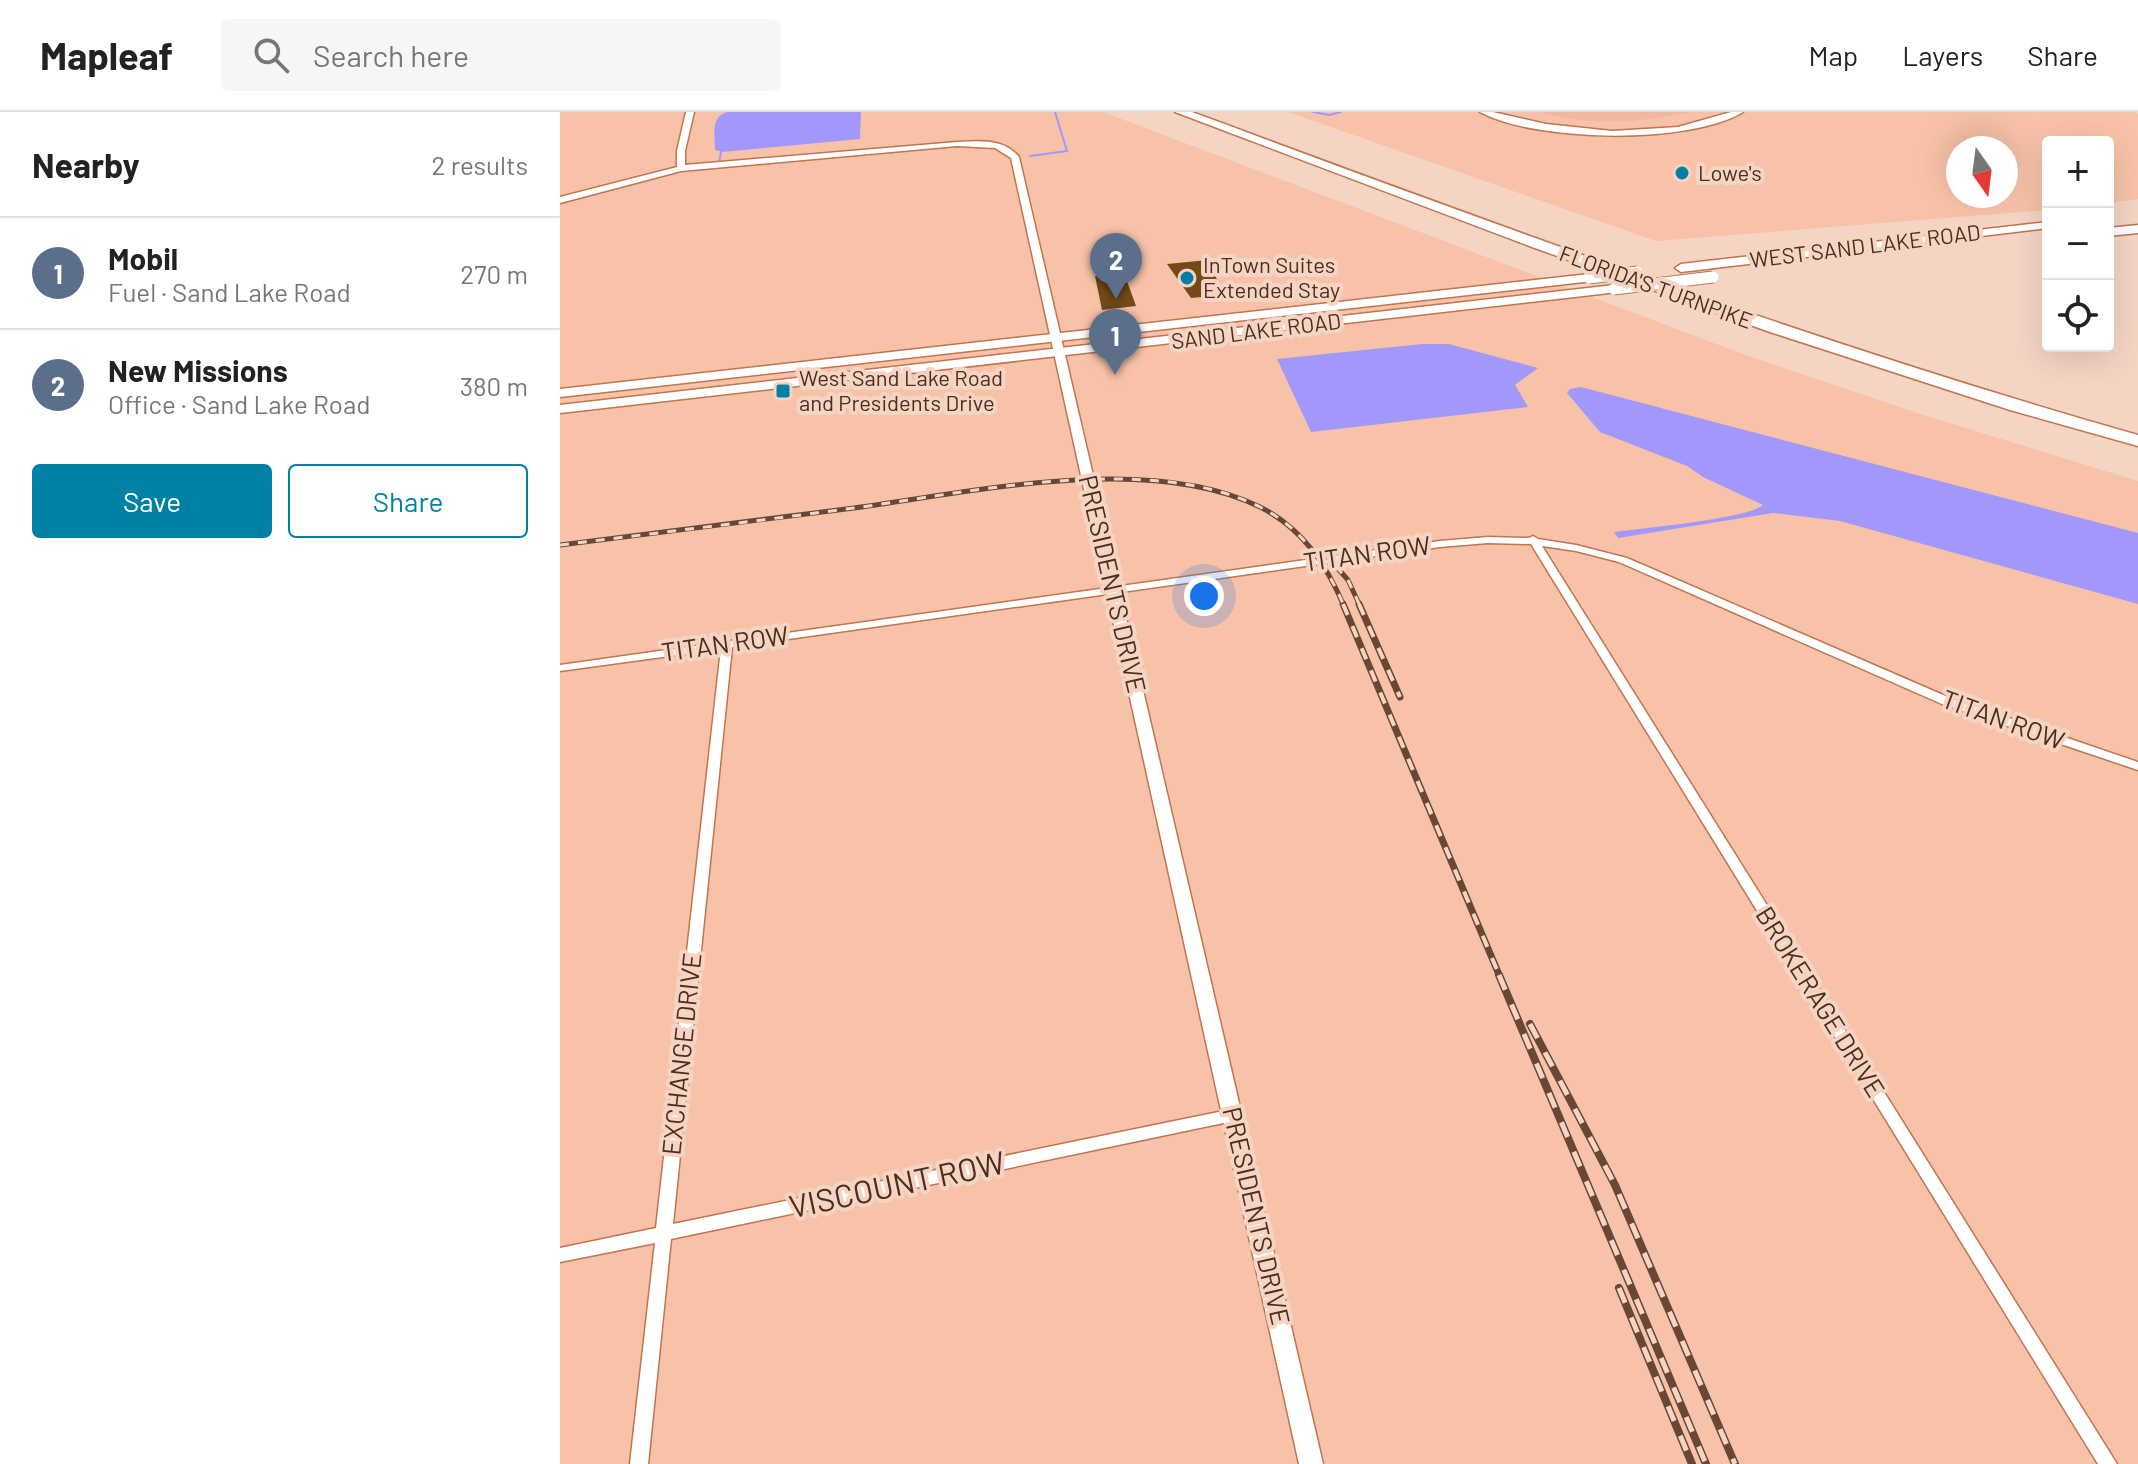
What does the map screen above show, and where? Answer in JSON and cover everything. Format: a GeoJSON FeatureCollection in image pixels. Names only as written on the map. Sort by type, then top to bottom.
{"type":"FeatureCollection","features":[{"type":"Feature","properties":{"kind":"highway","name":"FLORIDA'S TURNPIKE"},"geometry":{"type":"LineString","coordinates":[[1181,112],[1630,279],[1925,377],[2138,441]]}},
{"type":"Feature","properties":{"kind":"highway","name":"FLORIDA'S TURNPIKE"},"geometry":{"type":"LineString","coordinates":[[1212,112],[1773,315],[2138,427]]}},
{"type":"Feature","properties":{"kind":"main road"},"geometry":{"type":"LineString","coordinates":[[2114,218],[2138,215]]}},
{"type":"Feature","properties":{"kind":"main road","name":"WEST SAND LAKE ROAD"},"geometry":{"type":"LineString","coordinates":[[1681,268],[2042,226]]}},
{"type":"Feature","properties":{"kind":"main road"},"geometry":{"type":"LineString","coordinates":[[2114,231],[2138,229]]}},
{"type":"Feature","properties":{"kind":"main road"},"geometry":{"type":"LineString","coordinates":[[1772,271],[1822,260],[1937,246],[1948,242],[1947,237]]}},
{"type":"Feature","properties":{"kind":"main road","name":"WEST SAND LAKE ROAD"},"geometry":{"type":"LineString","coordinates":[[1713,277],[2042,240]]}},
{"type":"Feature","properties":{"kind":"main road","name":"SAND LAKE ROAD"},"geometry":{"type":"LineString","coordinates":[[560,409],[1681,268]]}},
{"type":"Feature","properties":{"kind":"main road","name":"SAND LAKE ROAD"},"geometry":{"type":"LineString","coordinates":[[560,393],[1059,346],[1713,277]]}},
{"type":"Feature","properties":{"kind":"street"},"geometry":{"type":"LineString","coordinates":[[681,168],[681,151],[690,112]]}},
{"type":"Feature","properties":{"kind":"street"},"geometry":{"type":"LineString","coordinates":[[1484,112],[1548,127],[1627,132],[1683,127],[1739,112]]}},
{"type":"Feature","properties":{"kind":"street"},"geometry":{"type":"LineString","coordinates":[[1507,112],[1553,122],[1624,126],[1674,122],[1716,112]]}},
{"type":"Feature","properties":{"kind":"street","name":"PRESIDENTS DRIVE"},"geometry":{"type":"LineString","coordinates":[[560,200],[681,168],[957,144],[998,146],[1011,151],[1059,346],[1311,1464]]}},
{"type":"Feature","properties":{"kind":"street","name":"TITAN ROW"},"geometry":{"type":"LineString","coordinates":[[560,668],[1440,544],[1487,539],[1533,539],[1580,547],[1623,560],[1946,701],[2138,766]]}},
{"type":"Feature","properties":{"kind":"street","name":"BROKERAGE DRIVE"},"geometry":{"type":"LineString","coordinates":[[1533,539],[2108,1464]]}},
{"type":"Feature","properties":{"kind":"street","name":"EXCHANGE DRIVE"},"geometry":{"type":"LineString","coordinates":[[639,1464],[727,644]]}},
{"type":"Feature","properties":{"kind":"street","name":"VISCOUNT ROW"},"geometry":{"type":"LineString","coordinates":[[560,1255],[1233,1115]]}},
{"type":"Feature","properties":{"kind":"shaded area"},"geometry":{"type":"Polygon","coordinates":[[[560,112],[1103,112],[1740,353],[1920,414],[2138,481],[2138,1464],[560,1464],[560,112]]]}},
{"type":"Feature","properties":{"kind":"shaded area"},"geometry":{"type":"Polygon","coordinates":[[[727,112],[861,112],[860,139],[722,152],[715,150],[715,127],[718,118],[727,112]]]}},
{"type":"Feature","properties":{"kind":"shaded area"},"geometry":{"type":"Polygon","coordinates":[[[1288,112],[2138,114],[2138,199],[2114,202],[2114,136],[2042,136],[2042,210],[1656,241],[1288,112]]]}},
{"type":"Feature","properties":{"kind":"shaded area"},"geometry":{"type":"Polygon","coordinates":[[[1539,112],[1692,112],[1597,121],[1539,112]]]}},
{"type":"Feature","properties":{"kind":"shaded area"},"geometry":{"type":"Polygon","coordinates":[[[1449,344],[1538,368],[1515,385],[1528,407],[1311,432],[1277,359],[1449,344]]]}},
{"type":"Feature","properties":{"kind":"shaded area"},"geometry":{"type":"Polygon","coordinates":[[[1581,387],[2138,533],[2138,604],[1840,521],[1773,513],[1618,538],[1614,532],[1716,519],[1763,505],[1703,477],[1687,466],[1600,432],[1567,393],[1570,389],[1581,387]]]}},
{"type":"Feature","properties":{"kind":"building"},"geometry":{"type":"Polygon","coordinates":[[[1208,260],[1224,295],[1191,298],[1167,264],[1208,260]]]}},
{"type":"Feature","properties":{"kind":"building"},"geometry":{"type":"Polygon","coordinates":[[[1109,274],[1112,282],[1127,281],[1136,306],[1102,310],[1095,276],[1109,274]]]}},
{"type":"Feature","properties":{"kind":"waterway"},"geometry":{"type":"LineString","coordinates":[[1030,156],[1067,151],[1055,112]]}},
{"type":"Feature","properties":{"kind":"waterway"},"geometry":{"type":"LineString","coordinates":[[1313,112],[1329,115],[1341,112]]}},
{"type":"Feature","properties":{"kind":"waterway"},"geometry":{"type":"LineString","coordinates":[[719,163],[721,152]]}},
{"type":"Feature","properties":{"kind":"railway"},"geometry":{"type":"LineString","coordinates":[[560,545],[1005,486],[1114,479],[1166,482],[1216,491],[1260,507],[1275,516],[1311,549],[1343,604]]}},
{"type":"Feature","properties":{"kind":"railway"},"geometry":{"type":"LineString","coordinates":[[1324,553],[1348,580],[1360,606]]}},
{"type":"Feature","properties":{"kind":"railway"},"geometry":{"type":"LineString","coordinates":[[1343,604],[1500,977]]}},
{"type":"Feature","properties":{"kind":"railway"},"geometry":{"type":"LineString","coordinates":[[1359,604],[1400,697]]}},
{"type":"Feature","properties":{"kind":"railway"},"geometry":{"type":"LineString","coordinates":[[1499,975],[1706,1464]]}},
{"type":"Feature","properties":{"kind":"railway"},"geometry":{"type":"LineString","coordinates":[[1530,1024],[1615,1185],[1735,1464]]}},
{"type":"Feature","properties":{"kind":"railway"},"geometry":{"type":"LineString","coordinates":[[1619,1288],[1692,1464]]}},
{"type":"Feature","properties":{"kind":"place","name":"Lowe's"},"geometry":{"type":"Point","coordinates":[1682,173]}},
{"type":"Feature","properties":{"kind":"place","name":"InTown Suites Extended Stay"},"geometry":{"type":"Point","coordinates":[1187,278]}},
{"type":"Feature","properties":{"kind":"place","name":"New Missions"},"geometry":{"type":"Point","coordinates":[1116,299]}},
{"type":"Feature","properties":{"kind":"place","name":"Mobil"},"geometry":{"type":"Point","coordinates":[1115,375]}},
{"type":"Feature","properties":{"kind":"place","name":"West Sand Lake Road and Presidents Drive"},"geometry":{"type":"Point","coordinates":[783,391]}}]}
